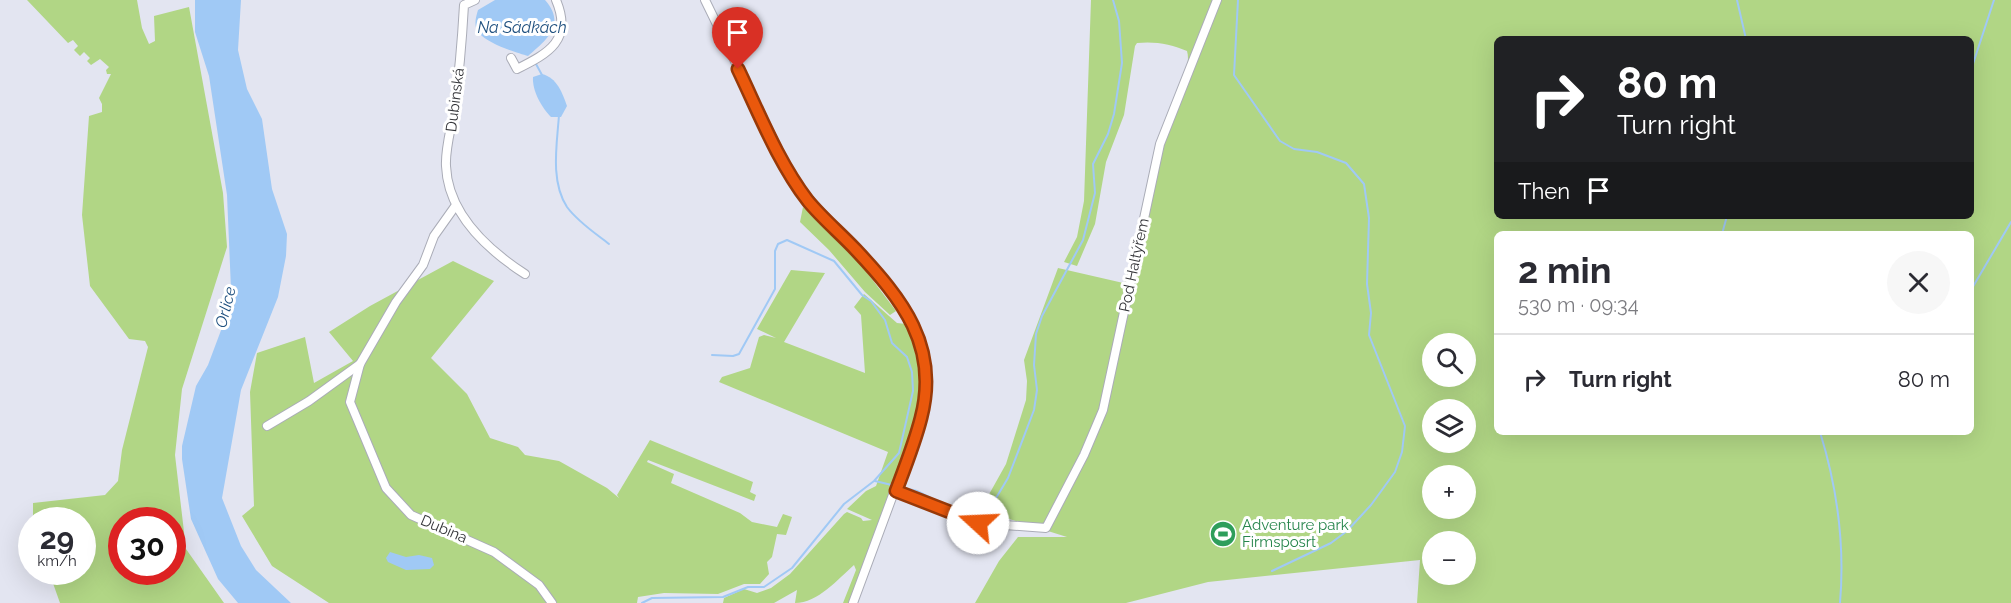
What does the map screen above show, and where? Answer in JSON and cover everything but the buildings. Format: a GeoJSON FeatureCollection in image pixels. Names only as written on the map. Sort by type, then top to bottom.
{"type":"FeatureCollection","features":[{"type":"Feature","properties":{"kind":"street","name":"Dubinská"},"geometry":{"type":"LineString","coordinates":[[456,205],[446,166],[456,97],[460,3],[475,0]]}},
{"type":"Feature","properties":{"kind":"street"},"geometry":{"type":"LineString","coordinates":[[511,58],[517,69],[543,56],[559,39],[564,26],[556,0]]}},
{"type":"Feature","properties":{"kind":"street"},"geometry":{"type":"LineString","coordinates":[[705,0],[792,178],[810,203],[896,295],[918,334],[926,363],[926,396],[921,419],[853,603]]}},
{"type":"Feature","properties":{"kind":"street","name":"Pod Haltýřem"},"geometry":{"type":"LineString","coordinates":[[896,491],[978,523],[1046,528],[1084,455],[1102,410],[1160,144],[1217,0]]}},
{"type":"Feature","properties":{"kind":"street"},"geometry":{"type":"LineString","coordinates":[[456,205],[469,224],[500,258],[525,274]]}},
{"type":"Feature","properties":{"kind":"street","name":"Dubina"},"geometry":{"type":"LineString","coordinates":[[456,205],[434,236],[423,266],[396,302],[360,364],[350,402],[386,489],[411,515],[477,543],[509,562],[539,585],[552,603]]}},
{"type":"Feature","properties":{"kind":"street","name":"Dubina"},"geometry":{"type":"LineString","coordinates":[[267,426],[309,401],[360,364]]}},
{"type":"Feature","properties":{"kind":"green space"},"geometry":{"type":"Polygon","coordinates":[[[27,0],[137,0],[142,28],[149,44],[155,41],[154,16],[189,7],[223,193],[227,247],[182,389],[175,455],[181,507],[108,507],[108,585],[186,585],[186,549],[224,603],[60,603],[54,585],[96,585],[96,507],[33,507],[33,503],[105,495],[118,481],[122,450],[148,347],[145,341],[129,339],[90,286],[82,215],[89,116],[102,112],[99,98],[111,74],[107,74],[106,70],[109,67],[100,59],[91,65],[87,61],[90,58],[84,52],[80,56],[74,50],[78,46],[73,40],[68,43],[27,0]]]}},
{"type":"Feature","properties":{"kind":"green space"},"geometry":{"type":"Polygon","coordinates":[[[1091,0],[2011,0],[2011,603],[1417,603],[1420,560],[1208,582],[1126,603],[975,603],[999,561],[1018,537],[1067,537],[971,507],[972,504],[987,498],[1006,464],[1026,400],[1027,381],[1024,360],[1058,268],[1132,285],[1124,281],[1144,217],[1163,129],[1185,73],[1187,51],[1156,43],[1143,42],[1135,46],[1124,115],[1106,162],[1095,224],[1077,266],[1064,262],[1077,237],[1084,201],[1091,0]]]}},
{"type":"Feature","properties":{"kind":"green space"},"geometry":{"type":"Polygon","coordinates":[[[803,207],[859,262],[896,311],[890,315],[865,292],[829,250],[800,222],[803,207]]]}},
{"type":"Feature","properties":{"kind":"green space"},"geometry":{"type":"Polygon","coordinates":[[[453,261],[494,281],[431,358],[467,394],[490,438],[518,447],[525,455],[559,461],[607,488],[619,498],[617,495],[650,440],[753,482],[750,492],[756,495],[754,501],[648,460],[647,462],[674,474],[671,483],[740,513],[752,522],[777,527],[783,514],[792,517],[786,535],[777,534],[772,557],[767,562],[769,574],[760,584],[744,584],[718,594],[664,593],[638,597],[637,603],[329,603],[272,566],[242,516],[254,506],[250,392],[257,353],[305,337],[314,383],[353,361],[329,332],[370,306],[453,261]]]}},
{"type":"Feature","properties":{"kind":"green space"},"geometry":{"type":"Polygon","coordinates":[[[791,270],[825,273],[784,342],[865,373],[861,315],[854,307],[864,294],[897,323],[906,324],[918,352],[922,378],[918,412],[850,603],[843,603],[856,570],[854,565],[820,595],[803,602],[795,603],[797,590],[774,603],[723,603],[724,598],[744,589],[757,593],[771,588],[790,574],[847,512],[863,521],[872,520],[847,509],[866,491],[876,486],[888,452],[719,382],[722,377],[750,368],[759,337],[764,335],[776,338],[757,329],[791,270]]]}},
{"type":"Feature","properties":{"kind":"water"},"geometry":{"type":"Polygon","coordinates":[[[195,0],[241,0],[238,50],[247,89],[262,119],[272,189],[287,234],[286,256],[278,297],[241,390],[222,498],[241,546],[256,570],[291,603],[238,603],[218,579],[191,519],[182,446],[196,386],[208,365],[226,317],[231,289],[227,195],[209,76],[195,32],[195,0]]]}},
{"type":"Feature","properties":{"kind":"water","name":"Na Sádkách"},"geometry":{"type":"Polygon","coordinates":[[[495,0],[545,0],[551,9],[554,17],[552,31],[528,56],[496,44],[483,37],[477,30],[475,22],[478,10],[495,0]]]}},
{"type":"Feature","properties":{"kind":"water"},"geometry":{"type":"Polygon","coordinates":[[[542,74],[555,82],[563,96],[567,106],[561,117],[551,117],[538,99],[533,77],[542,74]]]}},
{"type":"Feature","properties":{"kind":"water"},"geometry":{"type":"Polygon","coordinates":[[[390,552],[406,557],[419,555],[432,558],[434,565],[430,569],[406,570],[388,562],[386,558],[390,552]]]}},
{"type":"Feature","properties":{"kind":"waterway"},"geometry":{"type":"LineString","coordinates":[[875,481],[917,491],[953,509],[978,517],[983,516],[990,508],[1008,478],[1034,410],[1037,390],[1034,365],[1036,334],[1042,316],[1083,240],[1095,193],[1093,164],[1108,134],[1114,114],[1122,63],[1119,21],[1113,0]]}},
{"type":"Feature","properties":{"kind":"waterway"},"geometry":{"type":"LineString","coordinates":[[1238,0],[1234,75],[1280,141],[1294,149],[1317,152],[1346,163],[1364,184],[1369,218],[1367,284],[1371,313],[1369,335],[1405,426],[1402,452],[1395,472],[1371,505],[1347,531],[1331,543],[1272,571]]}},
{"type":"Feature","properties":{"kind":"waterway"},"geometry":{"type":"LineString","coordinates":[[1737,0],[1745,36]]}},
{"type":"Feature","properties":{"kind":"waterway"},"geometry":{"type":"LineString","coordinates":[[1974,61],[1994,0]]}},
{"type":"Feature","properties":{"kind":"waterway"},"geometry":{"type":"LineString","coordinates":[[536,64],[542,75]]}},
{"type":"Feature","properties":{"kind":"waterway"},"geometry":{"type":"LineString","coordinates":[[559,115],[556,174],[562,197],[576,218],[609,244]]}},
{"type":"Feature","properties":{"kind":"waterway"},"geometry":{"type":"LineString","coordinates":[[1723,231],[1726,219]]}},
{"type":"Feature","properties":{"kind":"waterway"},"geometry":{"type":"LineString","coordinates":[[1974,285],[2011,222]]}},
{"type":"Feature","properties":{"kind":"waterway"},"geometry":{"type":"LineString","coordinates":[[642,603],[652,598],[723,597],[748,587],[764,587],[792,568],[844,504],[874,481],[899,453],[913,391],[912,372],[907,357],[892,343],[885,320],[871,301],[862,295],[834,261],[787,240],[778,244],[775,251],[775,289],[739,354],[712,355]]}},
{"type":"Feature","properties":{"kind":"waterway"},"geometry":{"type":"LineString","coordinates":[[1821,435],[1831,474],[1838,516],[1841,560],[1840,603]]}},
{"type":"Feature","properties":{"kind":"place","name":"Adventure park Firmsposrt"},"geometry":{"type":"Point","coordinates":[1223,534]}},
{"type":"Feature","properties":{"kind":"route"},"geometry":{"type":"LineString","coordinates":[[738,69],[792,178],[810,203],[896,295],[918,334],[926,363],[926,396],[921,419],[896,491],[978,523]]}},
{"type":"Feature","properties":{"kind":"water label","name":"Orlice"},"geometry":{"type":"Point","coordinates":[225,307]}}]}
